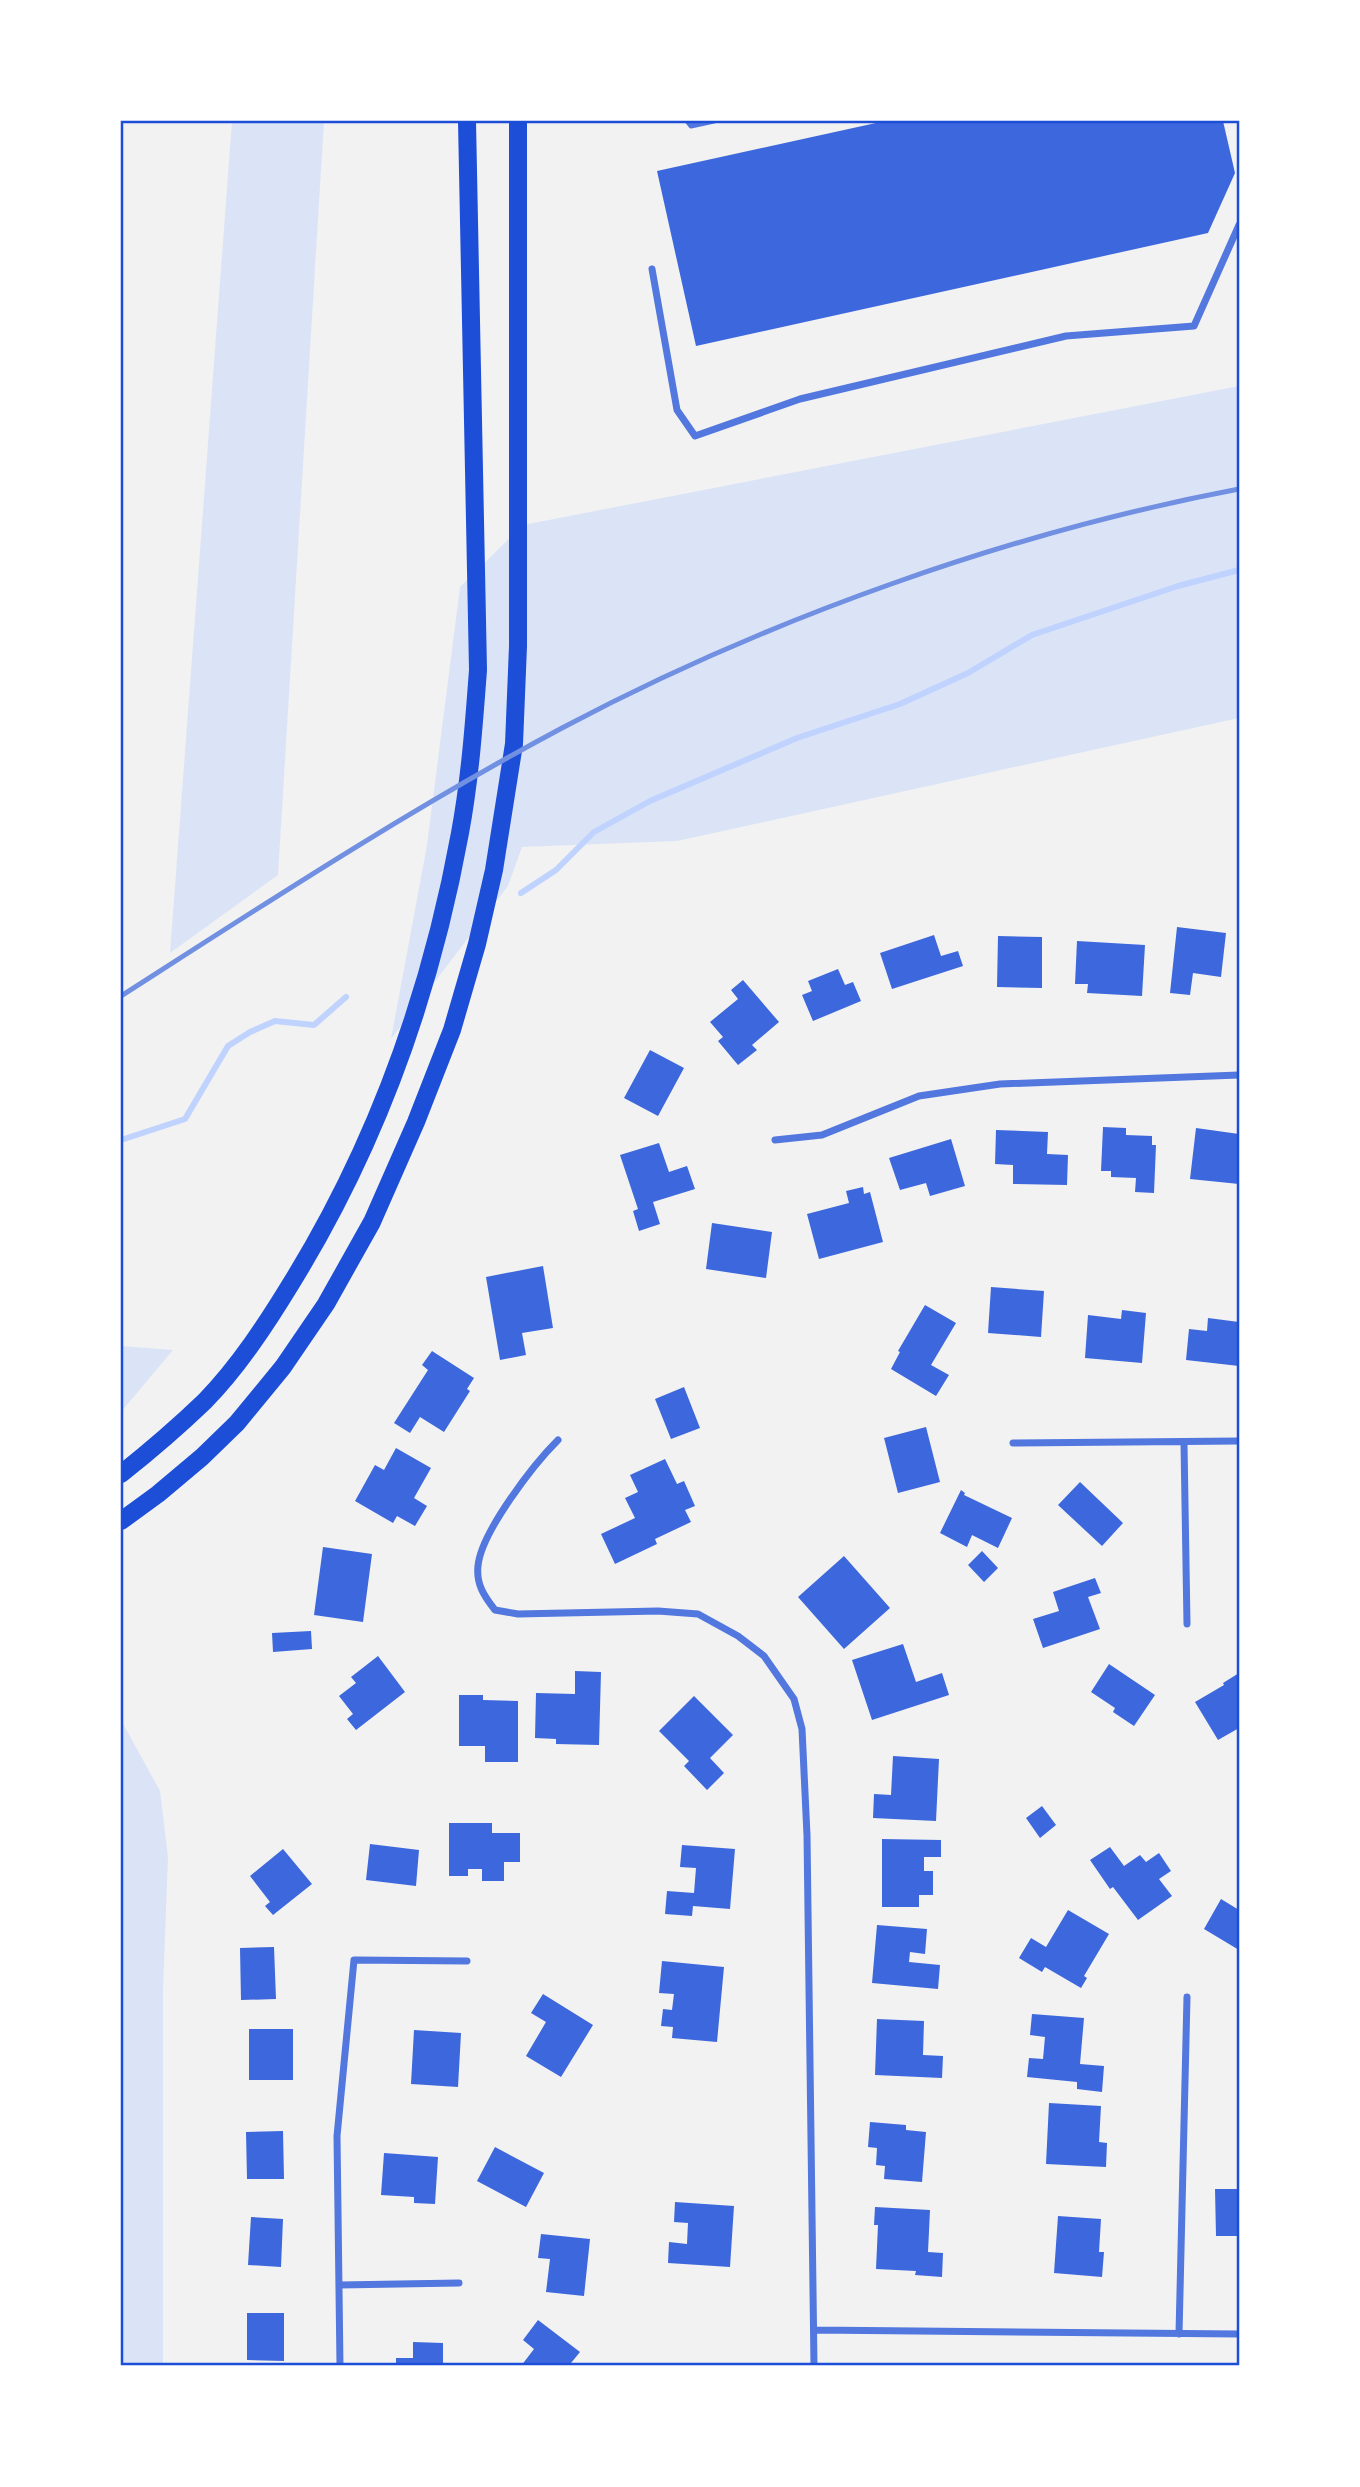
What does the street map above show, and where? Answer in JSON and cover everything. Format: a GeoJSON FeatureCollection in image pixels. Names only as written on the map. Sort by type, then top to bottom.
{"type":"FeatureCollection","features":[{"type":"Feature","properties":{"kind":"main road"},"geometry":{"type":"LineString","coordinates":[[121,1474],[153,1449],[206,1399],[240,1359],[271,1316],[309,1255],[344,1189],[377,1117],[408,1039],[447,900],[461,830],[471,758],[478,670],[467,121]]}},
{"type":"Feature","properties":{"kind":"main road"},"geometry":{"type":"LineString","coordinates":[[121,1521],[176,1479],[237,1423],[283,1367],[326,1304],[372,1222],[439,1065],[463,993],[494,870],[513,744],[518,646],[519,121]]}},
{"type":"Feature","properties":{"kind":"street"},"geometry":{"type":"LineString","coordinates":[[652,269],[677,410],[695,436],[800,399],[1066,336],[1194,326],[1239,225]]}},
{"type":"Feature","properties":{"kind":"street"},"geometry":{"type":"LineString","coordinates":[[775,1140],[822,1135],[919,1097],[1000,1084],[1239,1075]]}},
{"type":"Feature","properties":{"kind":"street"},"geometry":{"type":"LineString","coordinates":[[558,1440],[539,1459],[490,1531],[478,1565],[480,1590],[495,1610],[518,1614],[659,1611],[698,1614],[738,1636],[764,1657],[794,1699],[800,1719],[807,1835],[814,2366]]}},
{"type":"Feature","properties":{"kind":"street"},"geometry":{"type":"LineString","coordinates":[[1013,1443],[1239,1441]]}},
{"type":"Feature","properties":{"kind":"street"},"geometry":{"type":"LineString","coordinates":[[1184,1443],[1187,1624]]}},
{"type":"Feature","properties":{"kind":"street"},"geometry":{"type":"LineString","coordinates":[[340,2366],[337,2136],[354,1960],[467,1962]]}},
{"type":"Feature","properties":{"kind":"street"},"geometry":{"type":"LineString","coordinates":[[1179,2334],[1186,1997]]}},
{"type":"Feature","properties":{"kind":"street"},"geometry":{"type":"LineString","coordinates":[[339,2285],[459,2283]]}},
{"type":"Feature","properties":{"kind":"street"},"geometry":{"type":"LineString","coordinates":[[814,2330],[1239,2334]]}},
{"type":"Feature","properties":{"kind":"lane"},"geometry":{"type":"LineString","coordinates":[[687,121],[691,126],[714,121]]}},
{"type":"Feature","properties":{"kind":"shaded area"},"geometry":{"type":"Polygon","coordinates":[[[232,121],[324,121],[278,875],[170,953],[232,121]]]}},
{"type":"Feature","properties":{"kind":"shaded area"},"geometry":{"type":"Polygon","coordinates":[[[1239,386],[1239,718],[677,841],[522,847],[508,886],[391,1039],[427,845],[460,587],[523,525],[1239,386]]]}},
{"type":"Feature","properties":{"kind":"shaded area"},"geometry":{"type":"Polygon","coordinates":[[[121,1346],[173,1350],[121,1412],[121,1346]]]}},
{"type":"Feature","properties":{"kind":"shaded area"},"geometry":{"type":"Polygon","coordinates":[[[121,1720],[160,1791],[168,1857],[163,1990],[163,2366],[121,2366],[121,1720]]]}},
{"type":"Feature","properties":{"kind":"building"},"geometry":{"type":"Polygon","coordinates":[[[885,121],[1223,121],[1235,173],[1208,233],[696,346],[657,171],[885,121]]]}},
{"type":"Feature","properties":{"kind":"building"},"geometry":{"type":"Polygon","coordinates":[[[1177,927],[1226,933],[1221,977],[1193,973],[1190,995],[1170,993],[1177,927]]]}},
{"type":"Feature","properties":{"kind":"building"},"geometry":{"type":"Polygon","coordinates":[[[934,935],[941,956],[958,951],[963,966],[892,989],[880,953],[934,935]]]}},
{"type":"Feature","properties":{"kind":"building"},"geometry":{"type":"Polygon","coordinates":[[[998,936],[1042,937],[1042,988],[997,987],[998,936]]]}},
{"type":"Feature","properties":{"kind":"building"},"geometry":{"type":"Polygon","coordinates":[[[1077,941],[1145,945],[1142,996],[1087,993],[1088,984],[1075,984],[1077,941]]]}},
{"type":"Feature","properties":{"kind":"building"},"geometry":{"type":"Polygon","coordinates":[[[838,969],[845,985],[853,982],[861,1001],[813,1021],[802,995],[812,991],[808,981],[838,969]]]}},
{"type":"Feature","properties":{"kind":"building"},"geometry":{"type":"Polygon","coordinates":[[[743,980],[779,1022],[752,1045],[757,1050],[738,1065],[718,1041],[723,1037],[710,1022],[738,999],[731,990],[743,980]]]}},
{"type":"Feature","properties":{"kind":"building"},"geometry":{"type":"Polygon","coordinates":[[[650,1050],[684,1068],[658,1116],[624,1098],[650,1050]]]}},
{"type":"Feature","properties":{"kind":"building"},"geometry":{"type":"Polygon","coordinates":[[[1103,1127],[1126,1128],[1126,1135],[1152,1136],[1152,1145],[1156,1145],[1154,1193],[1135,1192],[1136,1178],[1111,1177],[1111,1171],[1101,1171],[1103,1127]]]}},
{"type":"Feature","properties":{"kind":"building"},"geometry":{"type":"Polygon","coordinates":[[[1196,1128],[1239,1134],[1239,1184],[1190,1179],[1196,1128]]]}},
{"type":"Feature","properties":{"kind":"building"},"geometry":{"type":"Polygon","coordinates":[[[996,1130],[1048,1132],[1047,1154],[1068,1155],[1067,1185],[1013,1184],[1013,1165],[995,1164],[996,1130]]]}},
{"type":"Feature","properties":{"kind":"building"},"geometry":{"type":"Polygon","coordinates":[[[951,1139],[965,1186],[930,1196],[926,1183],[900,1190],[889,1158],[951,1139]]]}},
{"type":"Feature","properties":{"kind":"building"},"geometry":{"type":"Polygon","coordinates":[[[659,1143],[669,1172],[687,1166],[695,1189],[653,1202],[660,1224],[639,1231],[633,1211],[638,1209],[620,1155],[659,1143]]]}},
{"type":"Feature","properties":{"kind":"building"},"geometry":{"type":"Polygon","coordinates":[[[863,1187],[864,1194],[870,1192],[883,1242],[819,1259],[807,1214],[849,1203],[846,1191],[863,1187]]]}},
{"type":"Feature","properties":{"kind":"building"},"geometry":{"type":"Polygon","coordinates":[[[712,1223],[772,1232],[766,1278],[706,1269],[712,1223]]]}},
{"type":"Feature","properties":{"kind":"building"},"geometry":{"type":"Polygon","coordinates":[[[543,1266],[553,1328],[522,1333],[526,1355],[500,1360],[486,1277],[543,1266]]]}},
{"type":"Feature","properties":{"kind":"building"},"geometry":{"type":"Polygon","coordinates":[[[991,1287],[1044,1291],[1041,1337],[988,1333],[991,1287]]]}},
{"type":"Feature","properties":{"kind":"building"},"geometry":{"type":"Polygon","coordinates":[[[925,1305],[956,1323],[931,1365],[949,1375],[936,1396],[891,1369],[900,1352],[898,1351],[925,1305]]]}},
{"type":"Feature","properties":{"kind":"building"},"geometry":{"type":"Polygon","coordinates":[[[1122,1310],[1146,1313],[1142,1363],[1085,1358],[1088,1315],[1121,1319],[1122,1310]]]}},
{"type":"Feature","properties":{"kind":"building"},"geometry":{"type":"Polygon","coordinates":[[[1208,1318],[1239,1322],[1239,1366],[1186,1360],[1189,1329],[1207,1331],[1208,1318]]]}},
{"type":"Feature","properties":{"kind":"building"},"geometry":{"type":"Polygon","coordinates":[[[432,1351],[474,1378],[467,1389],[470,1391],[444,1432],[420,1417],[410,1433],[394,1423],[428,1370],[422,1365],[432,1351]]]}},
{"type":"Feature","properties":{"kind":"building"},"geometry":{"type":"Polygon","coordinates":[[[684,1387],[700,1428],[671,1439],[655,1399],[684,1387]]]}},
{"type":"Feature","properties":{"kind":"building"},"geometry":{"type":"Polygon","coordinates":[[[926,1427],[940,1482],[898,1493],[884,1438],[926,1427]]]}},
{"type":"Feature","properties":{"kind":"building"},"geometry":{"type":"Polygon","coordinates":[[[396,1448],[431,1468],[414,1498],[427,1506],[415,1526],[397,1516],[393,1523],[355,1501],[375,1465],[384,1470],[396,1448]]]}},
{"type":"Feature","properties":{"kind":"building"},"geometry":{"type":"Polygon","coordinates":[[[665,1459],[677,1484],[684,1481],[695,1506],[685,1510],[691,1522],[655,1539],[657,1544],[615,1564],[601,1534],[635,1518],[625,1498],[638,1492],[630,1475],[665,1459]]]}},
{"type":"Feature","properties":{"kind":"building"},"geometry":{"type":"Polygon","coordinates":[[[1080,1482],[1123,1523],[1102,1546],[1058,1505],[1080,1482]]]}},
{"type":"Feature","properties":{"kind":"building"},"geometry":{"type":"Polygon","coordinates":[[[961,1490],[964,1495],[1012,1518],[998,1548],[972,1535],[967,1547],[940,1533],[961,1490]]]}},
{"type":"Feature","properties":{"kind":"building"},"geometry":{"type":"Polygon","coordinates":[[[323,1547],[372,1554],[363,1622],[314,1615],[323,1547]]]}},
{"type":"Feature","properties":{"kind":"building"},"geometry":{"type":"Polygon","coordinates":[[[982,1551],[998,1568],[984,1582],[968,1565],[982,1551]]]}},
{"type":"Feature","properties":{"kind":"building"},"geometry":{"type":"Polygon","coordinates":[[[844,1556],[890,1608],[844,1649],[798,1597],[844,1556]]]}},
{"type":"Feature","properties":{"kind":"building"},"geometry":{"type":"Polygon","coordinates":[[[1095,1578],[1101,1593],[1088,1597],[1100,1629],[1043,1648],[1033,1619],[1059,1611],[1053,1592],[1095,1578]]]}},
{"type":"Feature","properties":{"kind":"building"},"geometry":{"type":"Polygon","coordinates":[[[311,1631],[312,1649],[273,1652],[272,1633],[311,1631]]]}},
{"type":"Feature","properties":{"kind":"building"},"geometry":{"type":"Polygon","coordinates":[[[903,1644],[916,1682],[942,1673],[949,1695],[872,1720],[852,1660],[903,1644]]]}},
{"type":"Feature","properties":{"kind":"building"},"geometry":{"type":"Polygon","coordinates":[[[378,1656],[405,1692],[356,1730],[347,1719],[353,1714],[339,1696],[356,1683],[351,1677],[378,1656]]]}},
{"type":"Feature","properties":{"kind":"building"},"geometry":{"type":"Polygon","coordinates":[[[1109,1664],[1155,1695],[1134,1726],[1113,1712],[1115,1708],[1091,1692],[1109,1664]]]}},
{"type":"Feature","properties":{"kind":"building"},"geometry":{"type":"Polygon","coordinates":[[[575,1671],[601,1672],[599,1745],[556,1744],[556,1739],[535,1738],[536,1693],[575,1694],[575,1671]]]}},
{"type":"Feature","properties":{"kind":"building"},"geometry":{"type":"Polygon","coordinates":[[[1239,1673],[1239,1728],[1218,1740],[1195,1702],[1239,1673]]]}},
{"type":"Feature","properties":{"kind":"building"},"geometry":{"type":"Polygon","coordinates":[[[459,1695],[483,1695],[483,1700],[518,1701],[518,1762],[485,1762],[485,1746],[459,1746],[459,1695]]]}},
{"type":"Feature","properties":{"kind":"building"},"geometry":{"type":"Polygon","coordinates":[[[694,1696],[733,1735],[710,1758],[724,1773],[707,1790],[684,1766],[689,1761],[659,1731],[694,1696]]]}},
{"type":"Feature","properties":{"kind":"building"},"geometry":{"type":"Polygon","coordinates":[[[893,1756],[939,1759],[936,1821],[873,1818],[874,1794],[891,1795],[893,1756]]]}},
{"type":"Feature","properties":{"kind":"building"},"geometry":{"type":"Polygon","coordinates":[[[1042,1806],[1056,1825],[1040,1838],[1026,1818],[1042,1806]]]}},
{"type":"Feature","properties":{"kind":"building"},"geometry":{"type":"Polygon","coordinates":[[[449,1823],[492,1823],[492,1833],[520,1833],[520,1862],[504,1862],[504,1881],[482,1881],[482,1869],[468,1869],[468,1876],[449,1876],[449,1823]]]}},
{"type":"Feature","properties":{"kind":"building"},"geometry":{"type":"Polygon","coordinates":[[[882,1839],[941,1840],[941,1857],[924,1857],[924,1871],[933,1871],[933,1895],[919,1895],[919,1907],[882,1907],[882,1839]]]}},
{"type":"Feature","properties":{"kind":"building"},"geometry":{"type":"Polygon","coordinates":[[[370,1844],[419,1850],[416,1886],[366,1880],[370,1844]]]}},
{"type":"Feature","properties":{"kind":"building"},"geometry":{"type":"Polygon","coordinates":[[[682,1845],[735,1849],[730,1909],[693,1906],[692,1916],[665,1914],[667,1891],[694,1893],[696,1868],[680,1867],[682,1845]]]}},
{"type":"Feature","properties":{"kind":"building"},"geometry":{"type":"Polygon","coordinates":[[[1110,1847],[1124,1866],[1140,1855],[1146,1862],[1159,1853],[1171,1871],[1159,1879],[1172,1896],[1138,1920],[1113,1887],[1110,1889],[1090,1860],[1110,1847]]]}},
{"type":"Feature","properties":{"kind":"building"},"geometry":{"type":"Polygon","coordinates":[[[283,1849],[312,1884],[273,1915],[265,1906],[270,1902],[250,1876],[283,1849]]]}},
{"type":"Feature","properties":{"kind":"building"},"geometry":{"type":"Polygon","coordinates":[[[1221,1899],[1239,1910],[1239,1950],[1204,1929],[1221,1899]]]}},
{"type":"Feature","properties":{"kind":"building"},"geometry":{"type":"Polygon","coordinates":[[[1068,1910],[1109,1934],[1084,1976],[1087,1978],[1081,1988],[1045,1967],[1042,1972],[1019,1958],[1031,1938],[1046,1947],[1068,1910]]]}},
{"type":"Feature","properties":{"kind":"building"},"geometry":{"type":"Polygon","coordinates":[[[877,1925],[927,1929],[925,1954],[910,1952],[909,1962],[940,1965],[938,1989],[872,1983],[877,1925]]]}},
{"type":"Feature","properties":{"kind":"building"},"geometry":{"type":"Polygon","coordinates":[[[274,1947],[276,1999],[241,2000],[240,1948],[274,1947]]]}},
{"type":"Feature","properties":{"kind":"building"},"geometry":{"type":"Polygon","coordinates":[[[662,1961],[724,1967],[717,2042],[672,2038],[673,2027],[661,2026],[663,2009],[672,2010],[674,1994],[659,1993],[662,1961]]]}},
{"type":"Feature","properties":{"kind":"building"},"geometry":{"type":"Polygon","coordinates":[[[543,1994],[593,2025],[561,2077],[526,2056],[546,2022],[531,2013],[543,1994]]]}},
{"type":"Feature","properties":{"kind":"building"},"geometry":{"type":"Polygon","coordinates":[[[1032,2014],[1084,2018],[1080,2064],[1104,2066],[1102,2092],[1077,2089],[1077,2082],[1027,2077],[1029,2058],[1043,2059],[1045,2037],[1030,2035],[1032,2014]]]}},
{"type":"Feature","properties":{"kind":"building"},"geometry":{"type":"Polygon","coordinates":[[[877,2019],[924,2021],[923,2055],[943,2056],[942,2078],[875,2075],[877,2019]]]}},
{"type":"Feature","properties":{"kind":"building"},"geometry":{"type":"Polygon","coordinates":[[[249,2029],[293,2029],[293,2080],[249,2080],[249,2029]]]}},
{"type":"Feature","properties":{"kind":"building"},"geometry":{"type":"Polygon","coordinates":[[[414,2030],[461,2033],[458,2087],[411,2084],[414,2030]]]}},
{"type":"Feature","properties":{"kind":"building"},"geometry":{"type":"Polygon","coordinates":[[[1049,2103],[1101,2106],[1099,2142],[1107,2143],[1106,2167],[1046,2164],[1049,2103]]]}},
{"type":"Feature","properties":{"kind":"building"},"geometry":{"type":"Polygon","coordinates":[[[870,2122],[906,2125],[906,2130],[926,2132],[922,2182],[884,2179],[885,2166],[876,2165],[877,2148],[868,2147],[870,2122]]]}},
{"type":"Feature","properties":{"kind":"building"},"geometry":{"type":"Polygon","coordinates":[[[283,2131],[284,2179],[247,2179],[246,2132],[283,2131]]]}},
{"type":"Feature","properties":{"kind":"building"},"geometry":{"type":"Polygon","coordinates":[[[495,2147],[544,2173],[526,2207],[477,2181],[495,2147]]]}},
{"type":"Feature","properties":{"kind":"building"},"geometry":{"type":"Polygon","coordinates":[[[384,2153],[438,2157],[435,2204],[414,2203],[414,2197],[381,2195],[384,2153]]]}},
{"type":"Feature","properties":{"kind":"building"},"geometry":{"type":"Polygon","coordinates":[[[1215,2189],[1239,2189],[1239,2236],[1216,2236],[1215,2189]]]}},
{"type":"Feature","properties":{"kind":"building"},"geometry":{"type":"Polygon","coordinates":[[[675,2202],[734,2206],[730,2267],[668,2263],[669,2242],[687,2244],[688,2223],[674,2222],[675,2202]]]}},
{"type":"Feature","properties":{"kind":"building"},"geometry":{"type":"Polygon","coordinates":[[[875,2207],[930,2210],[928,2252],[943,2253],[942,2277],[915,2275],[916,2271],[876,2269],[878,2225],[874,2225],[875,2207]]]}},
{"type":"Feature","properties":{"kind":"building"},"geometry":{"type":"Polygon","coordinates":[[[1058,2216],[1101,2219],[1099,2252],[1104,2252],[1102,2277],[1054,2273],[1058,2216]]]}},
{"type":"Feature","properties":{"kind":"building"},"geometry":{"type":"Polygon","coordinates":[[[251,2217],[283,2219],[281,2267],[248,2265],[251,2217]]]}},
{"type":"Feature","properties":{"kind":"building"},"geometry":{"type":"Polygon","coordinates":[[[541,2234],[590,2239],[584,2296],[546,2292],[550,2259],[538,2258],[541,2234]]]}},
{"type":"Feature","properties":{"kind":"building"},"geometry":{"type":"Polygon","coordinates":[[[247,2313],[284,2313],[284,2361],[247,2360],[247,2313]]]}},
{"type":"Feature","properties":{"kind":"building"},"geometry":{"type":"Polygon","coordinates":[[[538,2320],[580,2352],[571,2363],[576,2366],[521,2366],[534,2349],[523,2340],[538,2320]]]}},
{"type":"Feature","properties":{"kind":"building"},"geometry":{"type":"Polygon","coordinates":[[[413,2342],[443,2343],[443,2366],[396,2366],[396,2358],[413,2358],[413,2342]]]}},
{"type":"Feature","properties":{"kind":"waterway"},"geometry":{"type":"LineString","coordinates":[[521,893],[556,870],[594,832],[650,801],[797,738],[900,704],[968,673],[1032,635],[1178,586],[1239,570]]}},
{"type":"Feature","properties":{"kind":"waterway"},"geometry":{"type":"LineString","coordinates":[[121,1140],[185,1119],[228,1046],[250,1032],[275,1021],[314,1025],[346,997]]}},
{"type":"Feature","properties":{"kind":"railway"},"geometry":{"type":"LineString","coordinates":[[121,996],[449,791],[562,728],[722,651],[806,616],[979,555],[1066,529],[1239,489]]}}]}
